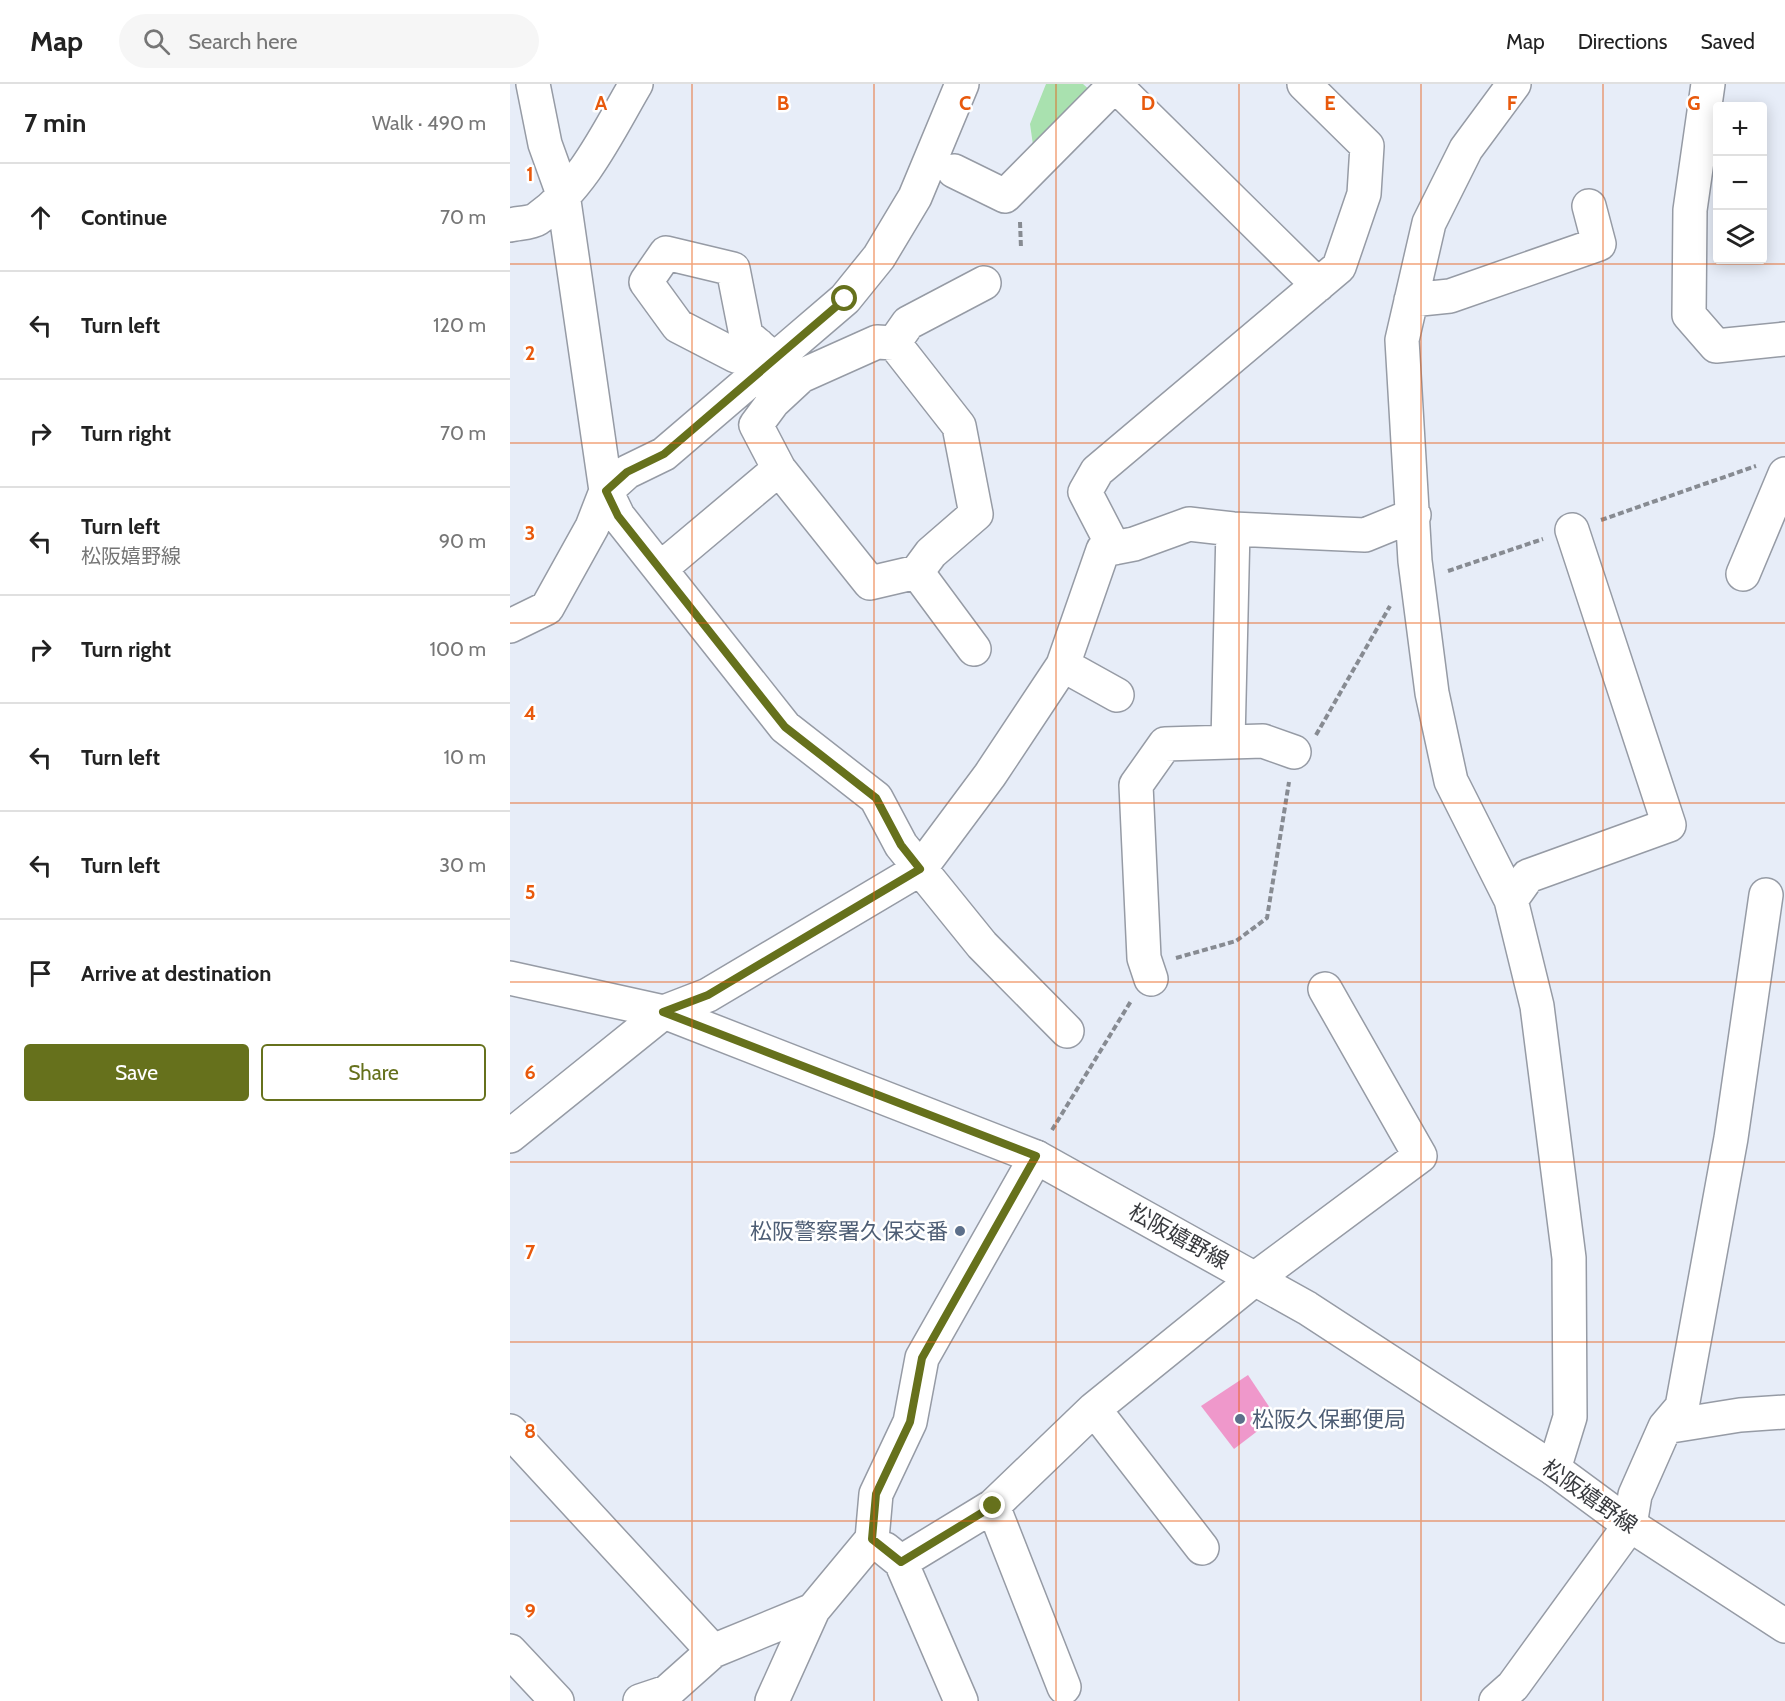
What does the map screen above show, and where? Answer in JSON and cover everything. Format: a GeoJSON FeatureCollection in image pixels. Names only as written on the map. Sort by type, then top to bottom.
{"type":"FeatureCollection","features":[{"type":"Feature","properties":{"kind":"street"},"geometry":{"type":"LineString","coordinates":[[533,84],[545,144],[563,194],[606,491],[618,516],[785,727],[876,798],[901,845],[982,945],[1067,1031]]}},
{"type":"Feature","properties":{"kind":"street"},"geometry":{"type":"LineString","coordinates":[[510,225],[536,220],[563,194],[593,158],[636,84]]}},
{"type":"Feature","properties":{"kind":"street"},"geometry":{"type":"LineString","coordinates":[[510,626],[547,608],[591,527],[606,491],[627,472],[664,454],[767,353],[845,299],[879,257],[915,197],[962,84]]}},
{"type":"Feature","properties":{"kind":"street"},"geometry":{"type":"LineString","coordinates":[[954,171],[1005,196],[1115,84],[1318,285]]}},
{"type":"Feature","properties":{"kind":"street"},"geometry":{"type":"LineString","coordinates":[[1114,548],[1085,492],[1097,471],[1339,267],[1364,194],[1367,146],[1304,84]]}},
{"type":"Feature","properties":{"kind":"street"},"geometry":{"type":"LineString","coordinates":[[1514,84],[1466,149],[1429,223],[1402,340],[1415,561],[1432,693],[1451,781],[1511,900],[1537,1006],[1569,1258],[1570,1417],[1554,1469]]}},
{"type":"Feature","properties":{"kind":"street"},"geometry":{"type":"LineString","coordinates":[[1708,84],[1696,153],[1690,210],[1689,315],[1716,346],[1785,339]]}},
{"type":"Feature","properties":{"kind":"street"},"geometry":{"type":"LineString","coordinates":[[1411,300],[1450,296],[1599,244],[1589,206]]}},
{"type":"Feature","properties":{"kind":"street"},"geometry":{"type":"LineString","coordinates":[[894,343],[908,323],[984,283]]}},
{"type":"Feature","properties":{"kind":"street"},"geometry":{"type":"LineString","coordinates":[[877,342],[894,343],[959,426],[976,514],[931,553],[917,572],[870,583],[779,469],[756,425],[773,402],[801,376],[877,342]]}},
{"type":"Feature","properties":{"kind":"street"},"geometry":{"type":"LineString","coordinates":[[660,569],[779,469]]}},
{"type":"Feature","properties":{"kind":"street"},"geometry":{"type":"LineString","coordinates":[[1743,574],[1785,474]]}},
{"type":"Feature","properties":{"kind":"street"},"geometry":{"type":"LineString","coordinates":[[510,1136],[663,1012],[708,995],[920,869],[990,775],[1063,666],[1103,550],[1134,544],[1189,524],[1233,529],[1365,535],[1414,515]]}},
{"type":"Feature","properties":{"kind":"street"},"geometry":{"type":"LineString","coordinates":[[1228,741],[1233,529]]}},
{"type":"Feature","properties":{"kind":"street"},"geometry":{"type":"LineString","coordinates":[[1511,900],[1528,876],[1669,825],[1572,530]]}},
{"type":"Feature","properties":{"kind":"street"},"geometry":{"type":"LineString","coordinates":[[917,572],[974,649]]}},
{"type":"Feature","properties":{"kind":"street"},"geometry":{"type":"LineString","coordinates":[[1063,666],[1117,695]]}},
{"type":"Feature","properties":{"kind":"street"},"geometry":{"type":"LineString","coordinates":[[1151,979],[1144,958],[1136,785],[1165,744],[1263,741],[1294,752]]}},
{"type":"Feature","properties":{"kind":"street"},"geometry":{"type":"LineString","coordinates":[[1496,1701],[1512,1686],[1630,1525],[1635,1495],[1665,1427],[1683,1407],[1731,1138],[1766,895]]}},
{"type":"Feature","properties":{"kind":"street","name":"松阪嬉野線"},"geometry":{"type":"LineString","coordinates":[[510,978],[663,1012],[1036,1156],[1307,1308],[1554,1469],[1630,1525],[1785,1626]]}},
{"type":"Feature","properties":{"kind":"street"},"geometry":{"type":"LineString","coordinates":[[901,1562],[993,1506],[1094,1409],[1256,1278],[1420,1156],[1325,989]]}},
{"type":"Feature","properties":{"kind":"street"},"geometry":{"type":"LineString","coordinates":[[772,1701],[813,1610],[872,1539],[876,1494],[910,1422],[922,1358],[1036,1156]]}},
{"type":"Feature","properties":{"kind":"street"},"geometry":{"type":"LineString","coordinates":[[1094,1409],[1202,1548]]}},
{"type":"Feature","properties":{"kind":"street"},"geometry":{"type":"LineString","coordinates":[[1665,1427],[1740,1415],[1785,1412]]}},
{"type":"Feature","properties":{"kind":"street"},"geometry":{"type":"LineString","coordinates":[[510,1431],[713,1651]]}},
{"type":"Feature","properties":{"kind":"street"},"geometry":{"type":"LineString","coordinates":[[993,1506],[1064,1687]]}},
{"type":"Feature","properties":{"kind":"street"},"geometry":{"type":"LineString","coordinates":[[872,1539],[901,1562],[961,1701]]}},
{"type":"Feature","properties":{"kind":"street"},"geometry":{"type":"LineString","coordinates":[[640,1701],[667,1692],[713,1651],[813,1610]]}},
{"type":"Feature","properties":{"kind":"street"},"geometry":{"type":"LineString","coordinates":[[510,1651],[557,1701]]}},
{"type":"Feature","properties":{"kind":"path"},"geometry":{"type":"LineString","coordinates":[[1036,1156],[1125,1008],[1167,960],[1236,941],[1267,918],[1294,752],[1314,740],[1393,600]]}},
{"type":"Feature","properties":{"kind":"green space"},"geometry":{"type":"Polygon","coordinates":[[[1046,84],[1083,84],[1092,92],[1034,152],[1030,124],[1046,84]]]}},
{"type":"Feature","properties":{"kind":"building"},"geometry":{"type":"Polygon","coordinates":[[[1248,1375],[1276,1417],[1234,1449],[1201,1406],[1248,1375]]]}},
{"type":"Feature","properties":{"kind":"place","name":"松阪警察署久保交番"},"geometry":{"type":"Point","coordinates":[960,1231]}},
{"type":"Feature","properties":{"kind":"place","name":"松阪久保郵便局"},"geometry":{"type":"Point","coordinates":[1240,1419]}},
{"type":"Feature","properties":{"kind":"route"},"geometry":{"type":"LineString","coordinates":[[845,299],[776,361],[664,454],[627,472],[606,491],[618,516],[785,727],[876,798],[901,845],[920,869],[708,995],[663,1012],[1036,1156],[922,1358],[910,1422],[876,1494],[872,1539],[901,1562],[993,1506]]}}]}
